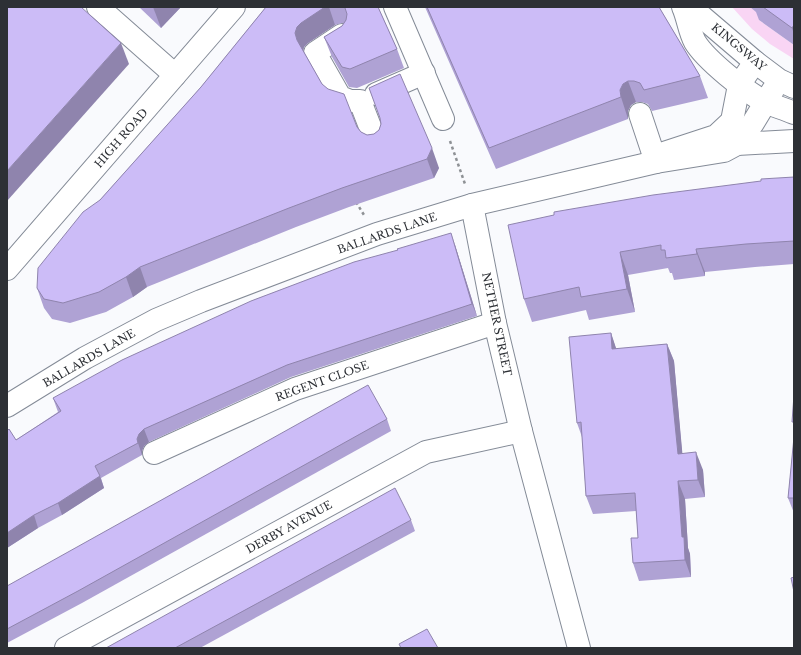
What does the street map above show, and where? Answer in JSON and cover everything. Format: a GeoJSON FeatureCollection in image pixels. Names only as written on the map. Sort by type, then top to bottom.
{"type":"FeatureCollection","features":[{"type":"Feature","properties":{"kind":"main road"},"geometry":{"type":"LineString","coordinates":[[98,7],[175,76]]}},
{"type":"Feature","properties":{"kind":"main road","name":"HIGH ROAD"},"geometry":{"type":"LineString","coordinates":[[7,269],[234,7]]}},
{"type":"Feature","properties":{"kind":"main road"},"geometry":{"type":"LineString","coordinates":[[395,7],[443,119]]}},
{"type":"Feature","properties":{"kind":"main road","name":"KINGSWAY"},"geometry":{"type":"LineString","coordinates":[[683,8],[701,16],[755,62],[787,83]]}},
{"type":"Feature","properties":{"kind":"main road","name":"KINGSWAY"},"geometry":{"type":"LineString","coordinates":[[683,8],[689,29],[701,51],[739,85],[765,102],[794,113]]}},
{"type":"Feature","properties":{"kind":"main road"},"geometry":{"type":"LineString","coordinates":[[342,35],[315,53],[340,97],[350,101],[360,101],[424,73]]}},
{"type":"Feature","properties":{"kind":"main road"},"geometry":{"type":"LineString","coordinates":[[635,116],[653,161],[716,136],[732,121],[739,85],[755,62]]}},
{"type":"Feature","properties":{"kind":"main road"},"geometry":{"type":"LineString","coordinates":[[737,144],[753,123],[765,102],[787,83]]}},
{"type":"Feature","properties":{"kind":"main road"},"geometry":{"type":"LineString","coordinates":[[360,101],[376,142]]}},
{"type":"Feature","properties":{"kind":"main road","name":"BALLARDS LANE"},"geometry":{"type":"LineString","coordinates":[[7,406],[85,358],[156,320],[201,301],[376,234],[472,205],[653,161],[724,151],[737,144],[794,141]]}},
{"type":"Feature","properties":{"kind":"main road","name":"NETHER STREET"},"geometry":{"type":"LineString","coordinates":[[472,205],[495,323],[521,431],[578,648]]}},
{"type":"Feature","properties":{"kind":"main road","name":"REGENT CLOSE"},"geometry":{"type":"LineString","coordinates":[[154,453],[295,389],[495,323]]}},
{"type":"Feature","properties":{"kind":"main road","name":"DERBY AVENUE"},"geometry":{"type":"LineString","coordinates":[[66,648],[426,452],[521,431]]}},
{"type":"Feature","properties":{"kind":"path"},"geometry":{"type":"LineString","coordinates":[[443,119],[472,205]]}},
{"type":"Feature","properties":{"kind":"path"},"geometry":{"type":"LineString","coordinates":[[356,202],[376,234]]}},
{"type":"Feature","properties":{"kind":"shaded area"},"geometry":{"type":"Polygon","coordinates":[[[732,7],[750,7],[762,16],[759,20],[794,45],[794,59],[770,44],[752,29],[732,7]]]}},
{"type":"Feature","properties":{"kind":"building"},"geometry":{"type":"Polygon","coordinates":[[[7,7],[81,7],[121,43],[7,171],[7,7]]]}},
{"type":"Feature","properties":{"kind":"building"},"geometry":{"type":"Polygon","coordinates":[[[266,7],[325,7],[297,27],[295,33],[297,40],[322,84],[328,89],[344,94],[357,127],[361,132],[367,135],[374,134],[379,130],[381,124],[369,88],[400,74],[432,148],[427,159],[342,188],[140,267],[126,277],[99,292],[63,303],[44,299],[37,288],[38,268],[83,212],[100,200],[201,87],[266,7]]]}},
{"type":"Feature","properties":{"kind":"building"},"geometry":{"type":"Polygon","coordinates":[[[344,7],[378,7],[397,49],[350,69],[342,67],[324,37],[342,26],[346,20],[347,14],[344,7]]]}},
{"type":"Feature","properties":{"kind":"building"},"geometry":{"type":"Polygon","coordinates":[[[427,7],[659,7],[700,76],[644,90],[640,83],[628,81],[623,84],[620,90],[621,97],[489,148],[427,7]]]}},
{"type":"Feature","properties":{"kind":"building"},"geometry":{"type":"Polygon","coordinates":[[[763,7],[794,7],[794,25],[792,28],[763,7]]]}},
{"type":"Feature","properties":{"kind":"building"},"geometry":{"type":"Polygon","coordinates":[[[794,177],[794,241],[696,249],[697,254],[666,258],[665,250],[661,250],[661,245],[620,252],[627,289],[581,297],[579,287],[524,299],[508,225],[554,215],[554,212],[653,195],[761,181],[761,179],[794,177]]]}},
{"type":"Feature","properties":{"kind":"building"},"geometry":{"type":"Polygon","coordinates":[[[451,233],[472,304],[287,365],[144,429],[139,434],[137,439],[138,443],[95,466],[100,476],[58,503],[34,515],[7,533],[7,431],[9,429],[16,440],[61,411],[53,398],[122,360],[251,301],[354,262],[451,233]]]}},
{"type":"Feature","properties":{"kind":"building"},"geometry":{"type":"Polygon","coordinates":[[[611,333],[612,349],[667,344],[678,454],[696,452],[698,480],[678,481],[685,560],[633,563],[631,538],[638,538],[635,493],[586,496],[581,422],[577,423],[569,337],[611,333]]]}},
{"type":"Feature","properties":{"kind":"building"},"geometry":{"type":"Polygon","coordinates":[[[368,385],[387,419],[7,629],[7,586],[368,385]]]}},
{"type":"Feature","properties":{"kind":"building"},"geometry":{"type":"Polygon","coordinates":[[[794,395],[794,422],[792,422],[794,395]]]}},
{"type":"Feature","properties":{"kind":"building"},"geometry":{"type":"Polygon","coordinates":[[[794,437],[794,498],[788,498],[794,437]]]}},
{"type":"Feature","properties":{"kind":"building"},"geometry":{"type":"Polygon","coordinates":[[[395,488],[411,520],[175,648],[106,648],[395,488]]]}},
{"type":"Feature","properties":{"kind":"building"},"geometry":{"type":"Polygon","coordinates":[[[794,577],[794,592],[791,578],[794,577]]]}},
{"type":"Feature","properties":{"kind":"building"},"geometry":{"type":"Polygon","coordinates":[[[427,629],[438,648],[401,648],[399,644],[427,629]]]}}]}
